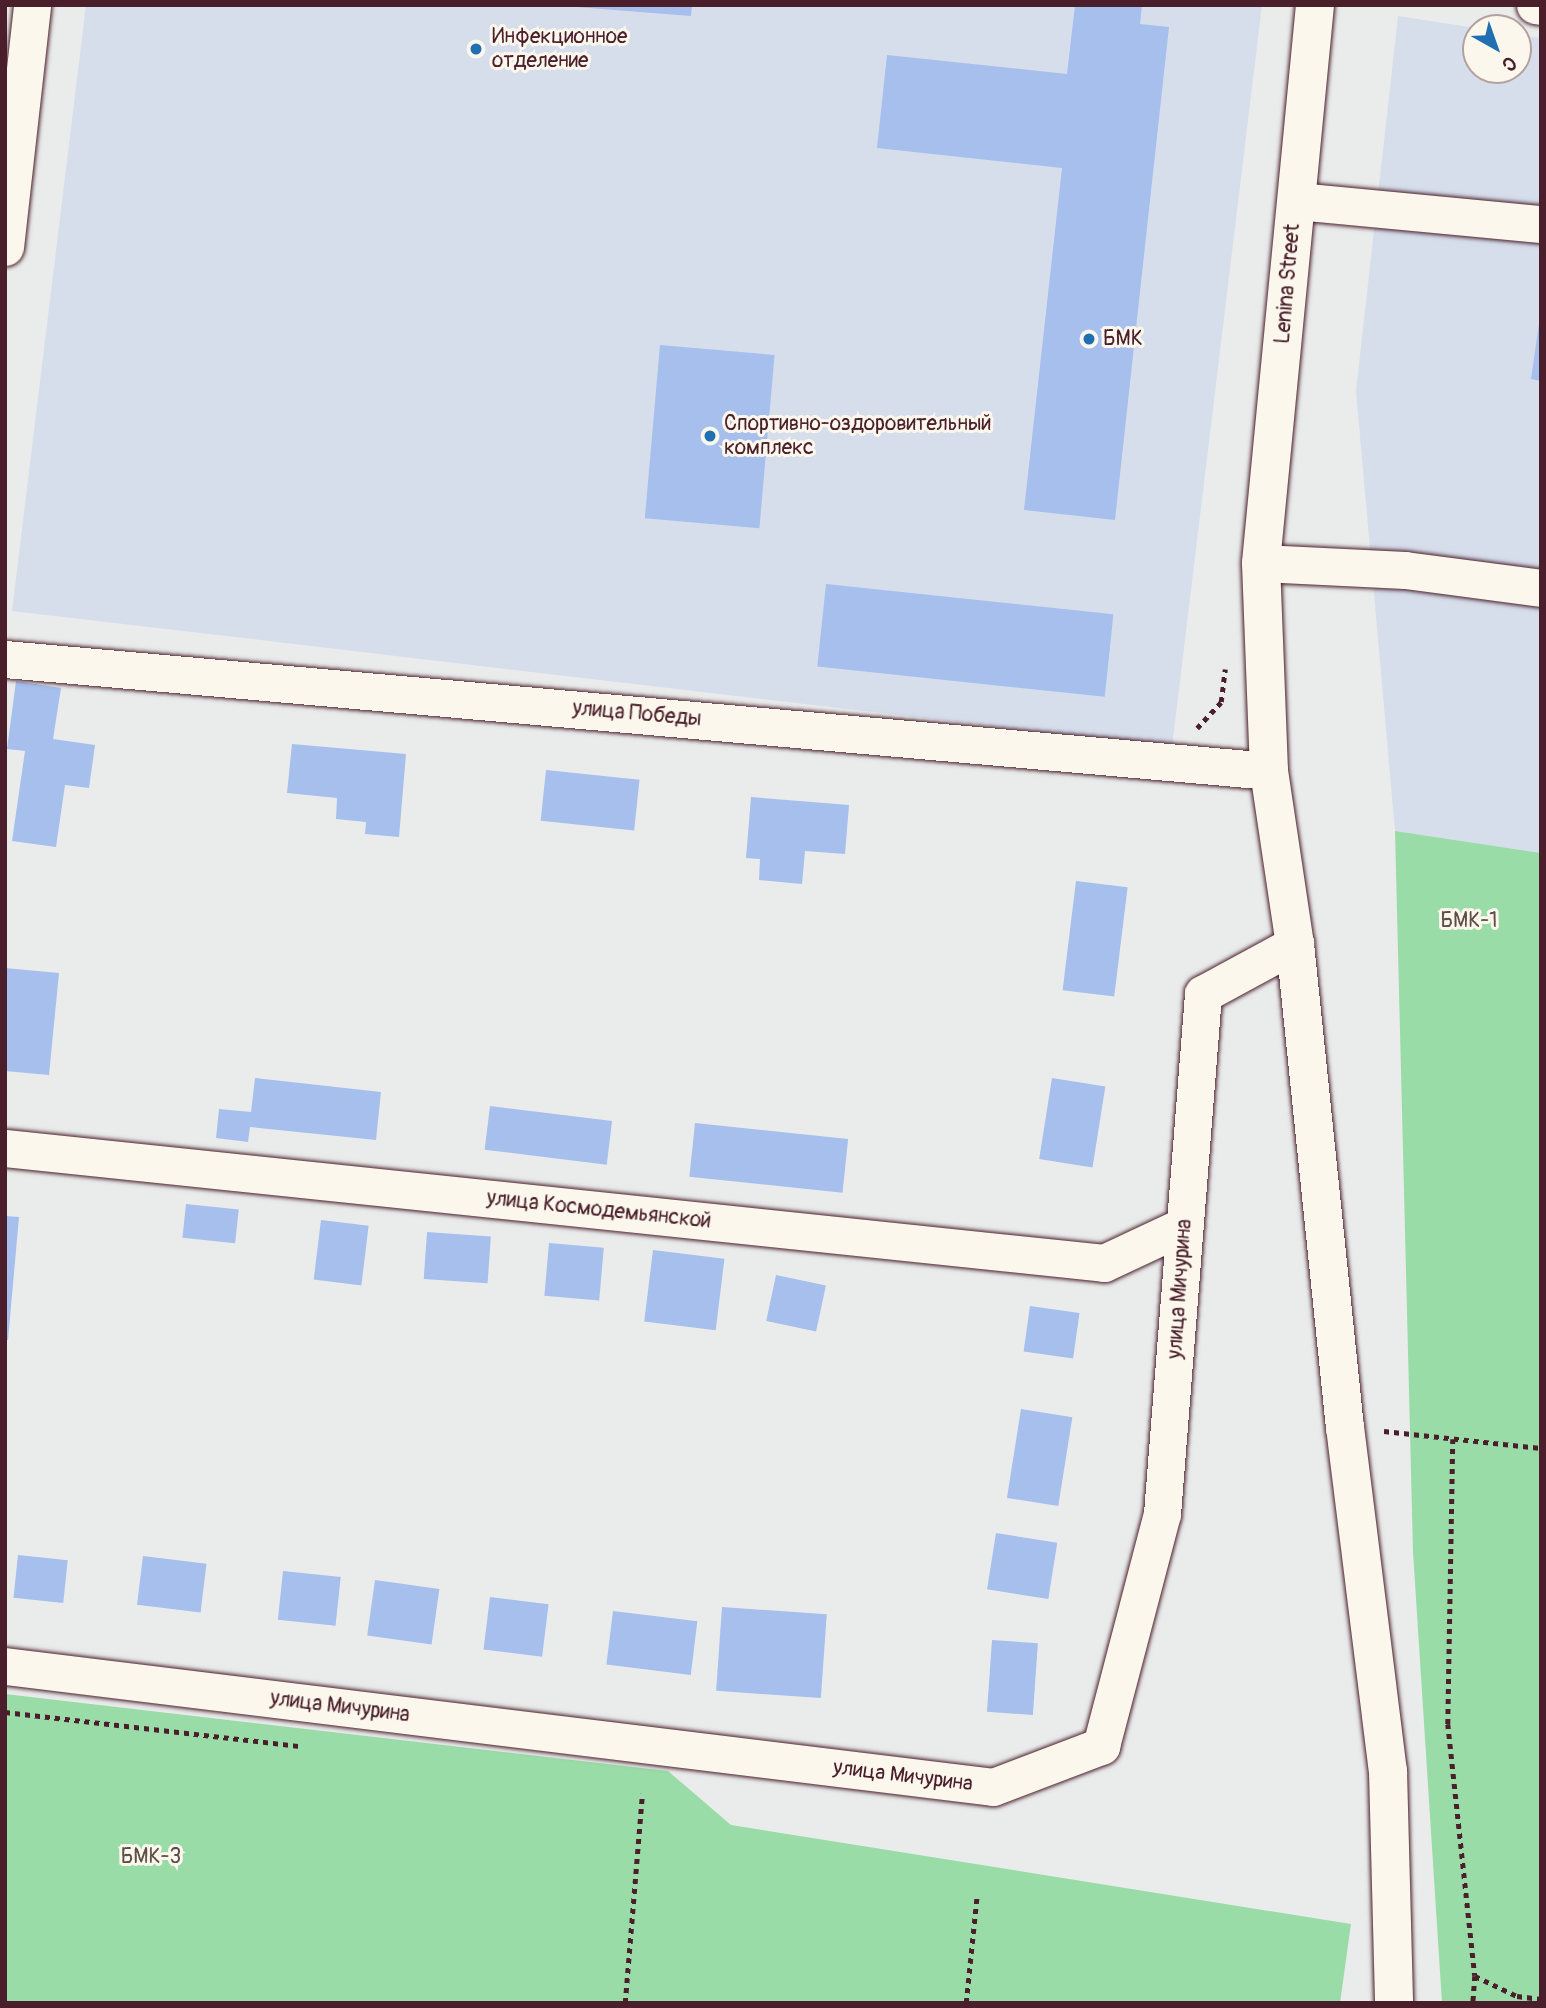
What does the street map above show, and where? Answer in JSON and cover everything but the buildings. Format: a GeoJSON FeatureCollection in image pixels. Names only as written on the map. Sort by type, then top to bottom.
{"type":"FeatureCollection","features":[{"type":"Feature","properties":{"kind":"main road","name":"Lenina Street"},"geometry":{"type":"LineString","coordinates":[[1315,5],[1261,563],[1269,771],[1296,944],[1345,1427],[1388,1771],[1394,2003]]}},
{"type":"Feature","properties":{"kind":"street"},"geometry":{"type":"LineString","coordinates":[[5,247],[32,5]]}},
{"type":"Feature","properties":{"kind":"street"},"geometry":{"type":"LineString","coordinates":[[1535,5],[1541,6]]}},
{"type":"Feature","properties":{"kind":"street"},"geometry":{"type":"LineString","coordinates":[[1297,201],[1541,224]]}},
{"type":"Feature","properties":{"kind":"street"},"geometry":{"type":"LineString","coordinates":[[1261,563],[1405,570],[1541,588]]}},
{"type":"Feature","properties":{"kind":"street","name":"улица Победы"},"geometry":{"type":"LineString","coordinates":[[5,659],[1269,771]]}},
{"type":"Feature","properties":{"kind":"street","name":"улица Мичурина"},"geometry":{"type":"LineString","coordinates":[[5,1666],[993,1787],[1101,1746],[1162,1514],[1203,994],[1296,944]]}},
{"type":"Feature","properties":{"kind":"street","name":"улица Космодемьянской"},"geometry":{"type":"LineString","coordinates":[[5,1148],[1104,1263],[1185,1225]]}},
{"type":"Feature","properties":{"kind":"path"},"geometry":{"type":"LineString","coordinates":[[1345,1427],[1541,1448]]}},
{"type":"Feature","properties":{"kind":"path"},"geometry":{"type":"LineString","coordinates":[[1453,1439],[1448,1724],[1475,1976],[1473,2003]]}},
{"type":"Feature","properties":{"kind":"path"},"geometry":{"type":"LineString","coordinates":[[5,1712],[300,1746]]}},
{"type":"Feature","properties":{"kind":"path"},"geometry":{"type":"LineString","coordinates":[[625,2003],[642,1794]]}},
{"type":"Feature","properties":{"kind":"path"},"geometry":{"type":"LineString","coordinates":[[966,2003],[977,1895]]}},
{"type":"Feature","properties":{"kind":"path"},"geometry":{"type":"LineString","coordinates":[[1475,1976],[1517,1996],[1541,2000]]}},
{"type":"Feature","properties":{"kind":"shaded area"},"geometry":{"type":"Polygon","coordinates":[[[86,5],[1262,5],[1172,747],[12,611],[86,5]]]}},
{"type":"Feature","properties":{"kind":"shaded area"},"geometry":{"type":"Polygon","coordinates":[[[1398,16],[1462,26],[1462,84],[1532,84],[1532,37],[1541,38],[1541,853],[1395,831],[1356,391],[1398,16]]]}},
{"type":"Feature","properties":{"kind":"green space","name":"БМК-1"},"geometry":{"type":"Polygon","coordinates":[[[1395,831],[1541,853],[1541,2003],[1442,2003],[1413,1552],[1395,831]]]}},
{"type":"Feature","properties":{"kind":"green space","name":"БМК-3"},"geometry":{"type":"Polygon","coordinates":[[[5,1694],[668,1771],[731,1825],[1351,1924],[1340,2003],[5,2003],[5,1694]]]}},
{"type":"Feature","properties":{"kind":"place","name":"Инфекционное отделение"},"geometry":{"type":"Point","coordinates":[476,49]}},
{"type":"Feature","properties":{"kind":"place","name":"БМК"},"geometry":{"type":"Point","coordinates":[1089,339]}},
{"type":"Feature","properties":{"kind":"place","name":"Спортивно-оздоровительный комплекс"},"geometry":{"type":"Point","coordinates":[710,436]}}]}
